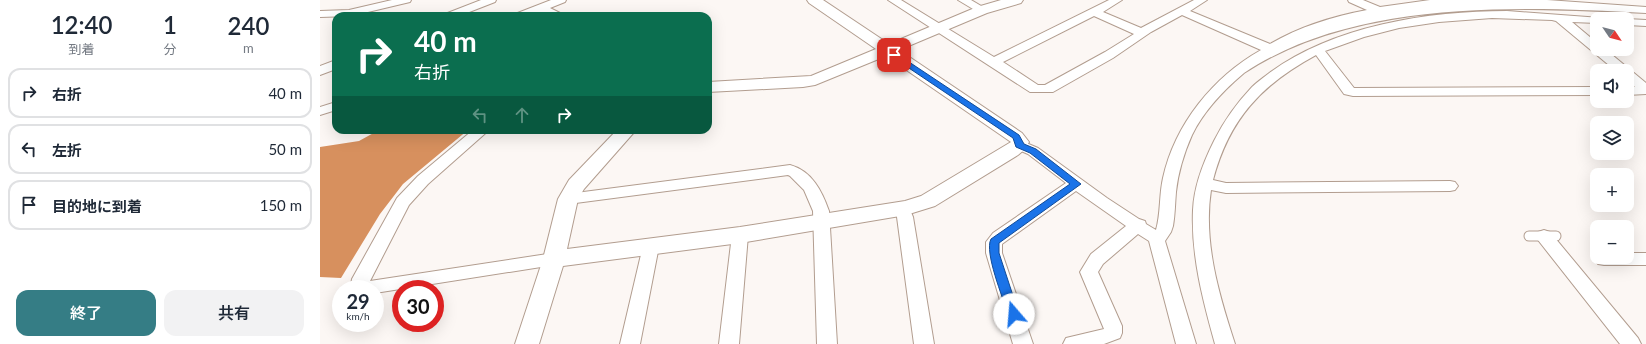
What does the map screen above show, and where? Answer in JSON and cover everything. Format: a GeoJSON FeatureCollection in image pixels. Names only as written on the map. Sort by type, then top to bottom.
{"type":"FeatureCollection","features":[{"type":"Feature","properties":{"kind":"street"},"geometry":{"type":"LineString","coordinates":[[353,12],[406,0]]}},
{"type":"Feature","properties":{"kind":"street"},"geometry":{"type":"LineString","coordinates":[[460,12],[491,0]]}},
{"type":"Feature","properties":{"kind":"street"},"geometry":{"type":"LineString","coordinates":[[530,12],[561,0]]}},
{"type":"Feature","properties":{"kind":"street"},"geometry":{"type":"LineString","coordinates":[[814,0],[1016,137],[1020,142],[1019,145]]}},
{"type":"Feature","properties":{"kind":"street"},"geometry":{"type":"LineString","coordinates":[[893,0],[1035,89],[1048,89],[1115,52],[1142,33],[1202,0]]}},
{"type":"Feature","properties":{"kind":"street"},"geometry":{"type":"LineString","coordinates":[[963,0],[982,10]]}},
{"type":"Feature","properties":{"kind":"street"},"geometry":{"type":"LineString","coordinates":[[712,87],[803,82],[815,80],[982,10],[1016,0]]}},
{"type":"Feature","properties":{"kind":"street"},"geometry":{"type":"LineString","coordinates":[[994,62],[1117,0]]}},
{"type":"Feature","properties":{"kind":"street"},"geometry":{"type":"LineString","coordinates":[[1353,0],[1378,10]]}},
{"type":"Feature","properties":{"kind":"street"},"geometry":{"type":"LineString","coordinates":[[1619,0],[1630,9]]}},
{"type":"Feature","properties":{"kind":"street"},"geometry":{"type":"LineString","coordinates":[[1156,238],[1163,232],[1174,163],[1179,147],[1199,112],[1223,84],[1249,63],[1270,49],[1293,37],[1344,18],[1415,3],[1466,1],[1646,10]]}},
{"type":"Feature","properties":{"kind":"street"},"geometry":{"type":"LineString","coordinates":[[541,8],[550,12]]}},
{"type":"Feature","properties":{"kind":"street"},"geometry":{"type":"LineString","coordinates":[[1181,11],[1270,49]]}},
{"type":"Feature","properties":{"kind":"street"},"geometry":{"type":"LineString","coordinates":[[1094,12],[1142,33]]}},
{"type":"Feature","properties":{"kind":"street"},"geometry":{"type":"LineString","coordinates":[[320,14],[332,14]]}},
{"type":"Feature","properties":{"kind":"street"},"geometry":{"type":"LineString","coordinates":[[1225,344],[1210,288],[1203,247],[1201,210],[1205,183],[1218,142],[1229,122],[1261,85],[1278,72],[1315,50],[1332,42],[1371,30],[1423,20],[1479,15],[1590,20]]}},
{"type":"Feature","properties":{"kind":"street"},"geometry":{"type":"LineString","coordinates":[[1560,18],[1590,43]]}},
{"type":"Feature","properties":{"kind":"street"},"geometry":{"type":"LineString","coordinates":[[1634,23],[1646,24]]}},
{"type":"Feature","properties":{"kind":"street"},"geometry":{"type":"LineString","coordinates":[[1315,50],[1320,52],[1348,91],[1353,92],[1590,91]]}},
{"type":"Feature","properties":{"kind":"street"},"geometry":{"type":"LineString","coordinates":[[1606,56],[1615,64]]}},
{"type":"Feature","properties":{"kind":"street"},"geometry":{"type":"LineString","coordinates":[[320,71],[332,66]]}},
{"type":"Feature","properties":{"kind":"street"},"geometry":{"type":"LineString","coordinates":[[1634,80],[1646,90]]}},
{"type":"Feature","properties":{"kind":"street"},"geometry":{"type":"LineString","coordinates":[[1634,90],[1646,90]]}},
{"type":"Feature","properties":{"kind":"street"},"geometry":{"type":"LineString","coordinates":[[320,111],[332,107]]}},
{"type":"Feature","properties":{"kind":"street"},"geometry":{"type":"LineString","coordinates":[[477,134],[423,180],[403,202],[361,279],[360,286],[366,288],[554,259],[740,235],[902,209],[928,201],[1012,151],[1019,145]]}},
{"type":"Feature","properties":{"kind":"street"},"geometry":{"type":"LineString","coordinates":[[527,344],[554,259],[568,199],[576,184],[623,134]]}},
{"type":"Feature","properties":{"kind":"street"},"geometry":{"type":"LineString","coordinates":[[1019,145],[1033,151],[1076,184],[1156,238],[1186,344]]}},
{"type":"Feature","properties":{"kind":"street"},"geometry":{"type":"LineString","coordinates":[[568,199],[790,170],[802,175],[819,204],[822,221],[827,344]]}},
{"type":"Feature","properties":{"kind":"street"},"geometry":{"type":"LineString","coordinates":[[1205,183],[1226,188],[1450,186]]}},
{"type":"Feature","properties":{"kind":"street"},"geometry":{"type":"LineString","coordinates":[[1023,344],[994,253],[994,242],[1076,184]]}},
{"type":"Feature","properties":{"kind":"street"},"geometry":{"type":"LineString","coordinates":[[902,209],[924,344]]}},
{"type":"Feature","properties":{"kind":"street"},"geometry":{"type":"LineString","coordinates":[[1073,344],[1109,335],[1113,332],[1113,326],[1089,272],[1097,259],[1139,226]]}},
{"type":"Feature","properties":{"kind":"street"},"geometry":{"type":"LineString","coordinates":[[729,344],[740,235]]}},
{"type":"Feature","properties":{"kind":"street"},"geometry":{"type":"LineString","coordinates":[[1543,236],[1632,344]]}},
{"type":"Feature","properties":{"kind":"street"},"geometry":{"type":"LineString","coordinates":[[630,344],[651,246]]}},
{"type":"Feature","properties":{"kind":"street"},"geometry":{"type":"LineString","coordinates":[[1634,259],[1646,259]]}},
{"type":"Feature","properties":{"kind":"shaded area"},"geometry":{"type":"Polygon","coordinates":[[[372,134],[463,134],[403,184],[380,214],[341,278],[320,277],[320,147],[359,141],[372,134]]]}},
{"type":"Feature","properties":{"kind":"route"},"geometry":{"type":"LineString","coordinates":[[894,55],[1019,139],[1019,145],[1033,151],[1076,184],[994,242],[994,253],[1014,314]]}}]}
